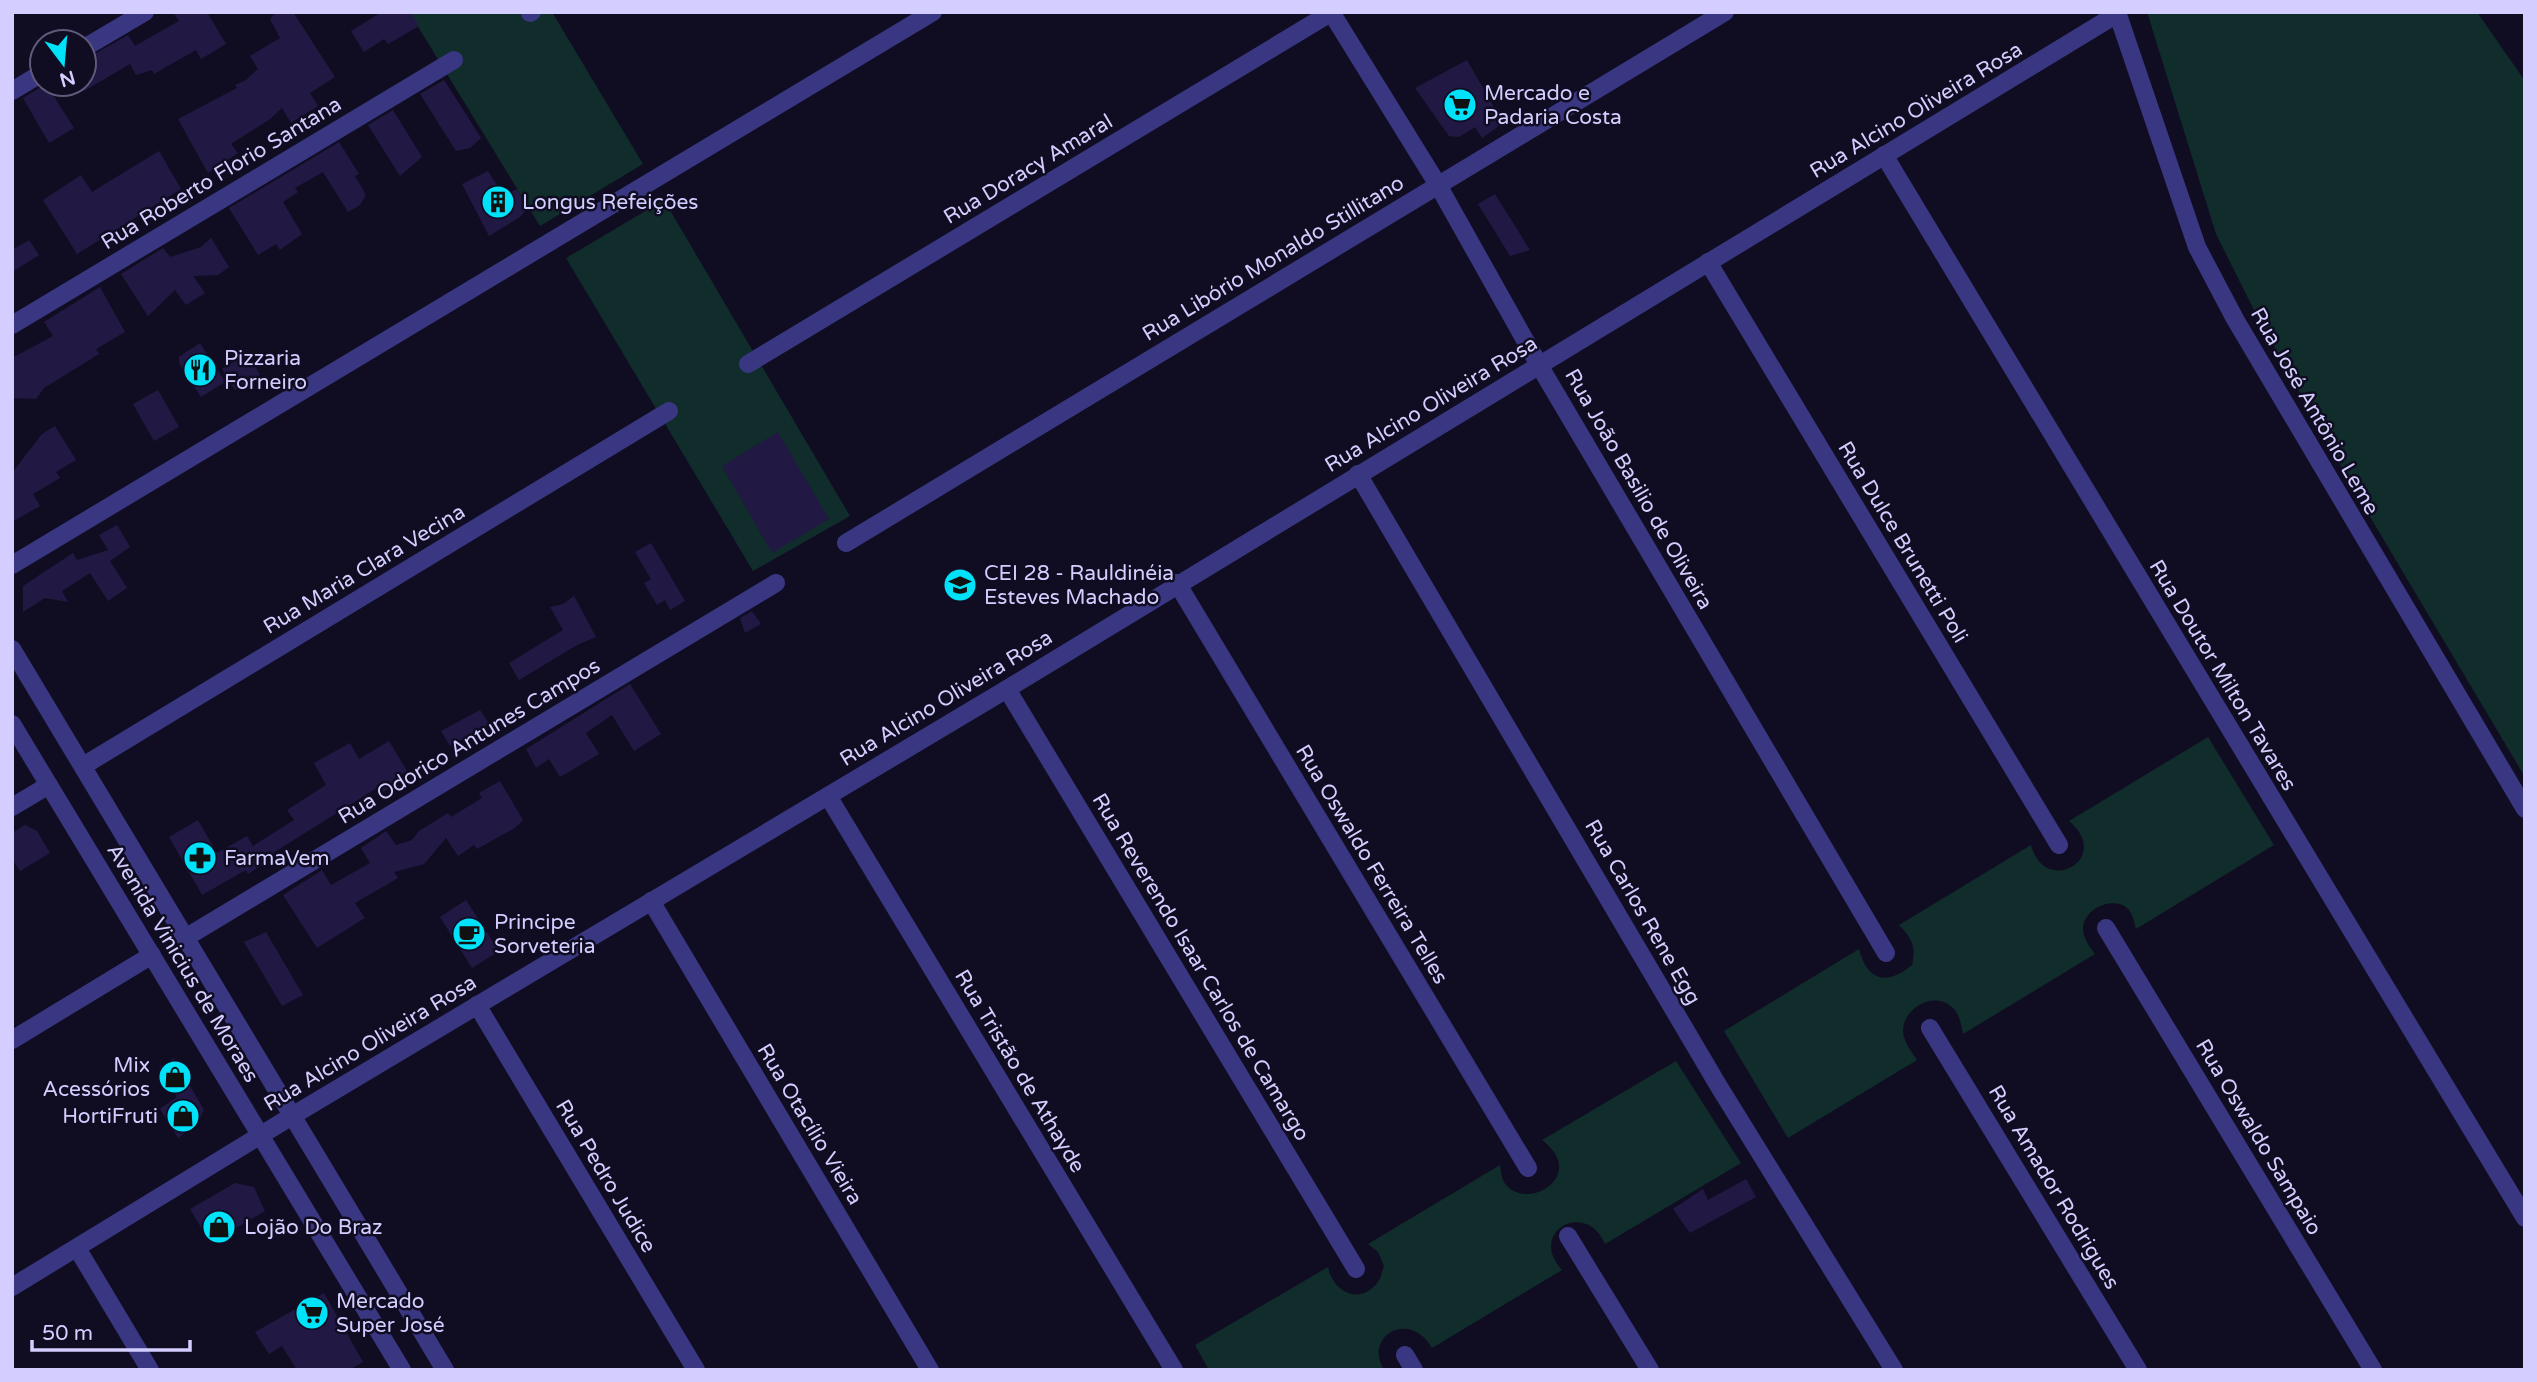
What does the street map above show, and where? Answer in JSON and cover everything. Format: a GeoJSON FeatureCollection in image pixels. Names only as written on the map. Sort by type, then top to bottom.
{"type":"FeatureCollection","features":[{"type":"Feature","properties":{"kind":"street"},"geometry":{"type":"LineString","coordinates":[[98,40],[145,12]]}},
{"type":"Feature","properties":{"kind":"street"},"geometry":{"type":"LineString","coordinates":[[12,565],[933,12]]}},
{"type":"Feature","properties":{"kind":"street","name":"Rua João Basilio de Oliveira"},"geometry":{"type":"LineString","coordinates":[[1331,12],[1438,185],[1539,365],[1886,953]]}},
{"type":"Feature","properties":{"kind":"street","name":"Rua Doracy Amaral"},"geometry":{"type":"LineString","coordinates":[[748,364],[1331,12]]}},
{"type":"Feature","properties":{"kind":"street","name":"Rua Libório Monaldo Stillitano"},"geometry":{"type":"LineString","coordinates":[[846,543],[1726,12]]}},
{"type":"Feature","properties":{"kind":"street","name":"Rua Alcino Oliveira Rosa"},"geometry":{"type":"LineString","coordinates":[[12,1287],[949,721],[1007,689],[1177,583],[2117,13]]}},
{"type":"Feature","properties":{"kind":"street","name":"Rua José Antônio Leme"},"geometry":{"type":"LineString","coordinates":[[2117,13],[2197,247],[2242,330],[2525,809]]}},
{"type":"Feature","properties":{"kind":"street","name":"Rua Roberto Florio Santana"},"geometry":{"type":"LineString","coordinates":[[12,325],[454,60]]}},
{"type":"Feature","properties":{"kind":"street"},"geometry":{"type":"LineString","coordinates":[[12,91],[28,81]]}},
{"type":"Feature","properties":{"kind":"street","name":"Rua Doutor Milton Tavares"},"geometry":{"type":"LineString","coordinates":[[1884,155],[2525,1218]]}},
{"type":"Feature","properties":{"kind":"street","name":"Rua Dulce Brunetti Poli"},"geometry":{"type":"LineString","coordinates":[[1708,262],[2059,845]]}},
{"type":"Feature","properties":{"kind":"street","name":"Rua Maria Clara Vecina"},"geometry":{"type":"LineString","coordinates":[[83,766],[669,411]]}},
{"type":"Feature","properties":{"kind":"street","name":"Rua Carlos Rene Egg"},"geometry":{"type":"LineString","coordinates":[[1358,474],[1718,1085],[1894,1370]]}},
{"type":"Feature","properties":{"kind":"street","name":"Rua Odorico Antunes Campos"},"geometry":{"type":"LineString","coordinates":[[185,938],[776,583]]}},
{"type":"Feature","properties":{"kind":"street","name":"Rua Oswaldo Ferreira Telles"},"geometry":{"type":"LineString","coordinates":[[1177,583],[1528,1168]]}},
{"type":"Feature","properties":{"kind":"street","name":"Avenida Vinicius de Moraes"},"geometry":{"type":"LineString","coordinates":[[12,649],[445,1370]]}},
{"type":"Feature","properties":{"kind":"street","name":"Rua Reverendo Isaar Carlos de Camargo"},"geometry":{"type":"LineString","coordinates":[[1007,689],[1356,1269]]}},
{"type":"Feature","properties":{"kind":"street","name":"Avenida Vinicius de Moraes"},"geometry":{"type":"LineString","coordinates":[[12,724],[402,1370]]}},
{"type":"Feature","properties":{"kind":"street"},"geometry":{"type":"LineString","coordinates":[[12,807],[49,785]]}},
{"type":"Feature","properties":{"kind":"street","name":"Rua Tristão de Athayde"},"geometry":{"type":"LineString","coordinates":[[828,796],[1174,1370]]}},
{"type":"Feature","properties":{"kind":"street","name":"Rua Otacílio Vieira"},"geometry":{"type":"LineString","coordinates":[[651,901],[930,1370]]}},
{"type":"Feature","properties":{"kind":"street","name":"Rua Oswaldo Sampaio"},"geometry":{"type":"LineString","coordinates":[[2106,928],[2373,1370]]}},
{"type":"Feature","properties":{"kind":"street"},"geometry":{"type":"LineString","coordinates":[[12,1040],[152,955]]}},
{"type":"Feature","properties":{"kind":"street","name":"Rua Pedro Judice"},"geometry":{"type":"LineString","coordinates":[[477,1005],[696,1370]]}},
{"type":"Feature","properties":{"kind":"street","name":"Rua Amador Rodrigues"},"geometry":{"type":"LineString","coordinates":[[1930,1028],[2138,1370]]}},
{"type":"Feature","properties":{"kind":"street"},"geometry":{"type":"LineString","coordinates":[[1568,1236],[1650,1370]]}},
{"type":"Feature","properties":{"kind":"street"},"geometry":{"type":"LineString","coordinates":[[77,1248],[150,1370]]}},
{"type":"Feature","properties":{"kind":"green space"},"geometry":{"type":"Polygon","coordinates":[[[409,12],[552,12],[643,164],[540,226],[409,12]]]}},
{"type":"Feature","properties":{"kind":"green space"},"geometry":{"type":"Polygon","coordinates":[[[2147,12],[2477,12],[2525,81],[2525,777],[2360,500],[2256,314],[2216,234],[2147,12]]]}},
{"type":"Feature","properties":{"kind":"green space"},"geometry":{"type":"Polygon","coordinates":[[[664,200],[850,516],[753,571],[566,258],[664,200]]]}},
{"type":"Feature","properties":{"kind":"green space"},"geometry":{"type":"Polygon","coordinates":[[[2208,737],[2274,845],[2136,929],[2131,912],[2121,905],[2107,904],[2093,910],[2083,928],[2085,939],[2095,954],[1963,1034],[1959,1017],[1946,1003],[1930,1001],[1915,1008],[1905,1022],[1903,1034],[1917,1060],[1788,1138],[1724,1031],[1859,949],[1867,968],[1873,974],[1886,978],[1903,972],[1912,965],[1913,947],[1910,938],[1899,925],[2031,845],[2038,860],[2049,869],[2072,867],[2080,859],[2084,848],[2081,835],[2069,821],[2208,737]]]}},
{"type":"Feature","properties":{"kind":"green space"},"geometry":{"type":"Polygon","coordinates":[[[1676,1061],[1741,1163],[1605,1244],[1596,1231],[1585,1224],[1574,1222],[1563,1226],[1555,1233],[1551,1244],[1553,1256],[1562,1270],[1432,1348],[1423,1336],[1412,1330],[1392,1332],[1384,1338],[1380,1347],[1379,1358],[1384,1370],[1209,1370],[1195,1345],[1328,1267],[1335,1283],[1348,1293],[1363,1293],[1371,1289],[1379,1280],[1384,1266],[1378,1252],[1368,1244],[1500,1165],[1504,1182],[1513,1191],[1525,1194],[1548,1186],[1556,1178],[1559,1166],[1555,1153],[1542,1140],[1676,1061]]]}},
{"type":"Feature","properties":{"kind":"building"},"geometry":{"type":"Polygon","coordinates":[[[173,12],[207,12],[226,44],[201,59],[196,50],[154,74],[152,70],[136,75],[130,64],[98,83],[98,52],[128,35],[135,46],[179,21],[173,12]]]}},
{"type":"Feature","properties":{"kind":"building"},"geometry":{"type":"Polygon","coordinates":[[[276,12],[293,12],[335,77],[310,93],[318,106],[291,123],[282,108],[231,144],[238,153],[208,173],[178,119],[237,88],[235,85],[246,80],[258,69],[250,56],[280,38],[270,19],[276,12]]]}},
{"type":"Feature","properties":{"kind":"building"},"geometry":{"type":"Polygon","coordinates":[[[382,12],[411,12],[419,26],[388,44],[384,39],[364,52],[351,31],[382,12]]]}},
{"type":"Feature","properties":{"kind":"building","name":"Mercado e Padaria Costa"},"geometry":{"type":"Polygon","coordinates":[[[1467,60],[1503,123],[1482,138],[1475,127],[1459,137],[1449,136],[1415,88],[1467,60]]]}},
{"type":"Feature","properties":{"kind":"building"},"geometry":{"type":"Polygon","coordinates":[[[444,80],[481,138],[470,148],[456,151],[420,94],[444,80]]]}},
{"type":"Feature","properties":{"kind":"building"},"geometry":{"type":"Polygon","coordinates":[[[28,95],[28,98],[55,98],[74,128],[49,143],[23,98],[28,95]]]}},
{"type":"Feature","properties":{"kind":"building"},"geometry":{"type":"Polygon","coordinates":[[[393,110],[422,157],[400,176],[368,125],[393,110]]]}},
{"type":"Feature","properties":{"kind":"building"},"geometry":{"type":"Polygon","coordinates":[[[339,142],[359,174],[355,176],[366,195],[360,205],[348,212],[323,172],[295,188],[298,192],[283,202],[302,234],[280,250],[276,244],[258,255],[229,208],[339,142]]]}},
{"type":"Feature","properties":{"kind":"building"},"geometry":{"type":"Polygon","coordinates":[[[159,151],[181,189],[77,254],[43,200],[81,175],[92,192],[159,151]]]}},
{"type":"Feature","properties":{"kind":"building","name":"Longus Refeições"},"geometry":{"type":"Polygon","coordinates":[[[488,171],[504,196],[517,189],[528,208],[520,217],[489,236],[462,184],[488,171]]]}},
{"type":"Feature","properties":{"kind":"building"},"geometry":{"type":"Polygon","coordinates":[[[1495,194],[1530,250],[1510,256],[1478,204],[1495,194]]]}},
{"type":"Feature","properties":{"kind":"building"},"geometry":{"type":"Polygon","coordinates":[[[211,238],[229,267],[218,275],[193,276],[205,293],[186,305],[175,290],[148,316],[121,274],[163,248],[170,257],[201,247],[211,238]]]}},
{"type":"Feature","properties":{"kind":"building"},"geometry":{"type":"Polygon","coordinates":[[[29,240],[39,255],[12,272],[12,250],[29,240]]]}},
{"type":"Feature","properties":{"kind":"building"},"geometry":{"type":"Polygon","coordinates":[[[100,287],[125,332],[96,349],[99,354],[44,388],[36,399],[12,398],[12,358],[53,336],[44,322],[100,287]]]}},
{"type":"Feature","properties":{"kind":"building","name":"Pizzaria Forneiro"},"geometry":{"type":"Polygon","coordinates":[[[200,343],[225,382],[201,397],[179,363],[179,357],[200,343]]]}},
{"type":"Feature","properties":{"kind":"building"},"geometry":{"type":"Polygon","coordinates":[[[247,353],[260,375],[235,390],[222,369],[247,353]]]}},
{"type":"Feature","properties":{"kind":"building"},"geometry":{"type":"Polygon","coordinates":[[[158,390],[179,427],[154,441],[133,404],[158,390]]]}},
{"type":"Feature","properties":{"kind":"building"},"geometry":{"type":"Polygon","coordinates":[[[55,426],[76,460],[56,472],[60,478],[33,494],[40,506],[12,522],[12,473],[42,434],[55,426]]]}},
{"type":"Feature","properties":{"kind":"building"},"geometry":{"type":"Polygon","coordinates":[[[778,432],[829,519],[772,553],[722,466],[778,432]]]}},
{"type":"Feature","properties":{"kind":"building"},"geometry":{"type":"Polygon","coordinates":[[[117,525],[130,547],[110,561],[127,588],[108,601],[90,573],[62,591],[68,602],[45,598],[23,612],[23,586],[73,553],[77,560],[108,550],[99,535],[117,525]]]}},
{"type":"Feature","properties":{"kind":"building"},"geometry":{"type":"Polygon","coordinates":[[[651,543],[685,601],[670,610],[665,600],[657,605],[644,583],[651,579],[635,552],[651,543]]]}},
{"type":"Feature","properties":{"kind":"building"},"geometry":{"type":"Polygon","coordinates":[[[574,596],[596,637],[577,645],[519,680],[509,663],[563,630],[550,607],[563,604],[574,596]]]}},
{"type":"Feature","properties":{"kind":"building"},"geometry":{"type":"Polygon","coordinates":[[[752,611],[761,624],[745,633],[740,618],[752,611]]]}},
{"type":"Feature","properties":{"kind":"building"},"geometry":{"type":"Polygon","coordinates":[[[630,684],[661,734],[634,751],[612,715],[586,733],[599,754],[560,777],[549,759],[536,768],[526,749],[630,684]]]}},
{"type":"Feature","properties":{"kind":"building"},"geometry":{"type":"Polygon","coordinates":[[[480,710],[489,724],[450,746],[441,731],[480,710]]]}},
{"type":"Feature","properties":{"kind":"building"},"geometry":{"type":"Polygon","coordinates":[[[389,741],[407,771],[394,779],[397,783],[383,792],[380,786],[273,853],[275,857],[248,874],[246,870],[202,895],[169,837],[198,820],[217,853],[247,836],[253,846],[294,820],[287,810],[326,785],[314,763],[350,743],[359,759],[389,741]]]}},
{"type":"Feature","properties":{"kind":"building"},"geometry":{"type":"Polygon","coordinates":[[[500,781],[523,820],[515,828],[477,849],[474,845],[458,856],[446,838],[424,864],[394,872],[398,878],[355,903],[365,918],[317,948],[283,895],[322,870],[331,885],[370,863],[361,848],[386,831],[396,845],[412,840],[419,831],[448,813],[451,817],[482,798],[479,793],[500,781]]]}},
{"type":"Feature","properties":{"kind":"building"},"geometry":{"type":"Polygon","coordinates":[[[25,825],[37,831],[50,853],[20,871],[12,859],[12,833],[25,825]]]}},
{"type":"Feature","properties":{"kind":"building","name":"Principe Sorveteria"},"geometry":{"type":"Polygon","coordinates":[[[466,900],[499,951],[472,968],[440,917],[466,900]]]}},
{"type":"Feature","properties":{"kind":"building"},"geometry":{"type":"Polygon","coordinates":[[[266,932],[303,995],[282,1006],[244,942],[266,932]]]}},
{"type":"Feature","properties":{"kind":"building","name":"HortiFruti"},"geometry":{"type":"Polygon","coordinates":[[[174,1058],[204,1110],[198,1122],[178,1138],[160,1109],[177,1097],[159,1067],[174,1058]]]}},
{"type":"Feature","properties":{"kind":"building"},"geometry":{"type":"Polygon","coordinates":[[[1746,1179],[1756,1197],[1690,1233],[1673,1209],[1703,1189],[1708,1200],[1746,1179]]]}},
{"type":"Feature","properties":{"kind":"building","name":"Lojão Do Braz"},"geometry":{"type":"Polygon","coordinates":[[[235,1183],[254,1187],[265,1211],[210,1243],[190,1209],[235,1183]]]}},
{"type":"Feature","properties":{"kind":"building","name":"Mercado Super José"},"geometry":{"type":"Polygon","coordinates":[[[324,1293],[363,1362],[349,1370],[297,1370],[282,1346],[269,1354],[255,1332],[324,1293]]]}},
{"type":"Feature","properties":{"kind":"place","name":"Mercado e Padaria Costa"},"geometry":{"type":"Point","coordinates":[1460,105]}},
{"type":"Feature","properties":{"kind":"place","name":"Longus Refeições"},"geometry":{"type":"Point","coordinates":[498,202]}},
{"type":"Feature","properties":{"kind":"place","name":"Pizzaria Forneiro"},"geometry":{"type":"Point","coordinates":[200,370]}},
{"type":"Feature","properties":{"kind":"place","name":"CEI 28 - Rauldinéia Esteves Machado"},"geometry":{"type":"Point","coordinates":[960,585]}},
{"type":"Feature","properties":{"kind":"place","name":"FarmaVem"},"geometry":{"type":"Point","coordinates":[200,858]}},
{"type":"Feature","properties":{"kind":"place","name":"Principe Sorveteria"},"geometry":{"type":"Point","coordinates":[469,934]}},
{"type":"Feature","properties":{"kind":"place","name":"Mix Acessórios"},"geometry":{"type":"Point","coordinates":[175,1077]}},
{"type":"Feature","properties":{"kind":"place","name":"HortiFruti"},"geometry":{"type":"Point","coordinates":[183,1116]}},
{"type":"Feature","properties":{"kind":"place","name":"Lojão Do Braz"},"geometry":{"type":"Point","coordinates":[219,1227]}},
{"type":"Feature","properties":{"kind":"place","name":"Mercado Super José"},"geometry":{"type":"Point","coordinates":[312,1313]}}]}
